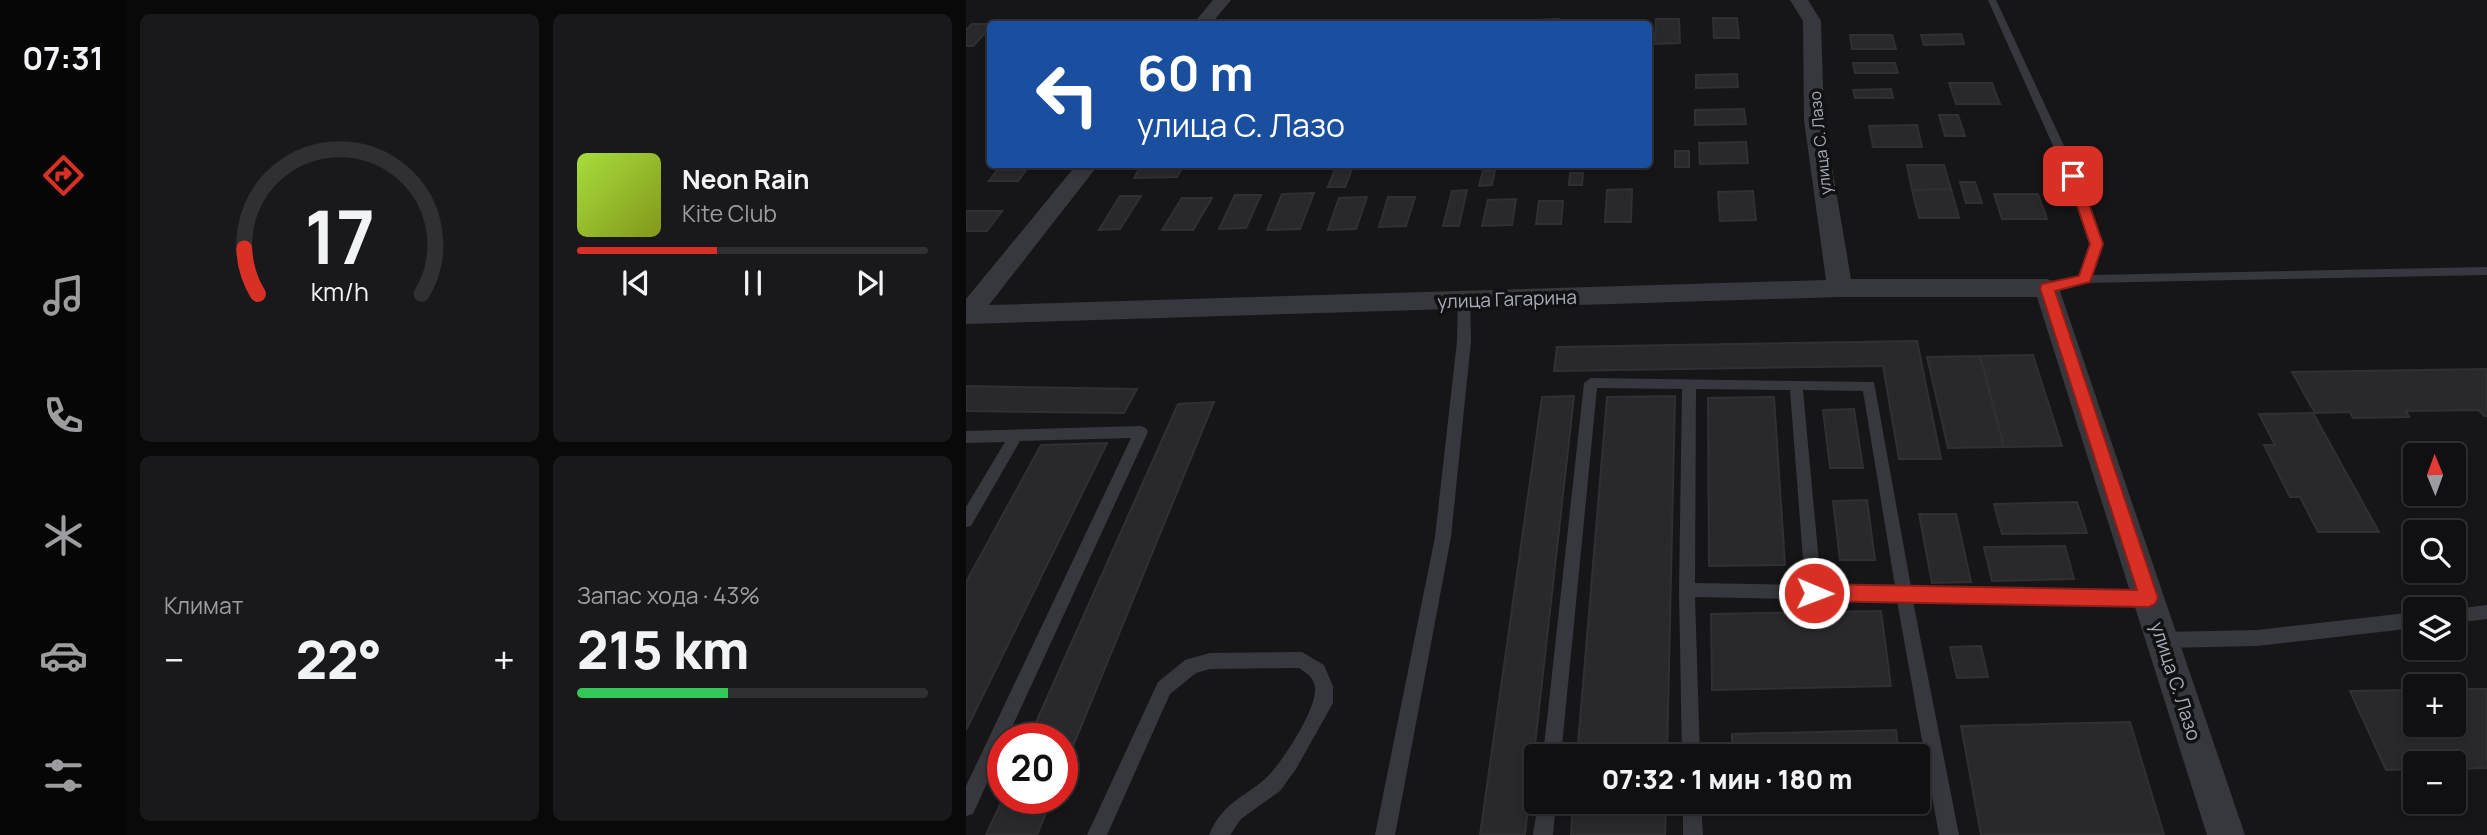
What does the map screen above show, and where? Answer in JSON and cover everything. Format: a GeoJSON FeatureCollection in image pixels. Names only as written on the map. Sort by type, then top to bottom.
{"type":"FeatureCollection","features":[{"type":"Feature","properties":{"kind":"street"},"geometry":{"type":"LineString","coordinates":[[1216,0],[1243,0]]}},
{"type":"Feature","properties":{"kind":"street"},"geometry":{"type":"LineString","coordinates":[[1204,21],[1222,0]]}},
{"type":"Feature","properties":{"kind":"street","name":"улица С. Лазо"},"geometry":{"type":"LineString","coordinates":[[1799,0],[1812,21],[1814,120],[1840,288]]}},
{"type":"Feature","properties":{"kind":"street"},"geometry":{"type":"LineString","coordinates":[[967,315],[1086,168]]}},
{"type":"Feature","properties":{"kind":"street","name":"улица Гагарина"},"geometry":{"type":"LineString","coordinates":[[967,315],[1840,288],[2047,288]]}},
{"type":"Feature","properties":{"kind":"street","name":"улица С. Лазо"},"geometry":{"type":"LineString","coordinates":[[2047,288],[2226,835]]}},
{"type":"Feature","properties":{"kind":"lane"},"geometry":{"type":"LineString","coordinates":[[1992,0],[2081,195],[2097,244],[2085,279]]}},
{"type":"Feature","properties":{"kind":"lane"},"geometry":{"type":"LineString","coordinates":[[2047,288],[2085,279],[2487,271]]}},
{"type":"Feature","properties":{"kind":"lane"},"geometry":{"type":"LineString","coordinates":[[1385,835],[1443,537],[1464,341],[1464,300]]}},
{"type":"Feature","properties":{"kind":"lane"},"geometry":{"type":"LineString","coordinates":[[1553,744],[1591,383],[1869,386],[1903,594],[1949,835]]}},
{"type":"Feature","properties":{"kind":"lane"},"geometry":{"type":"LineString","coordinates":[[1689,384],[1687,590],[1691,744]]}},
{"type":"Feature","properties":{"kind":"lane"},"geometry":{"type":"LineString","coordinates":[[1796,386],[1814,593]]}},
{"type":"Feature","properties":{"kind":"lane"},"geometry":{"type":"LineString","coordinates":[[966,437],[1141,432],[966,807]]}},
{"type":"Feature","properties":{"kind":"lane"},"geometry":{"type":"LineString","coordinates":[[966,521],[1017,434]]}},
{"type":"Feature","properties":{"kind":"lane"},"geometry":{"type":"LineString","coordinates":[[1687,590],[2149,598]]}},
{"type":"Feature","properties":{"kind":"lane"},"geometry":{"type":"LineString","coordinates":[[2466,615],[2487,612]]}},
{"type":"Feature","properties":{"kind":"lane"},"geometry":{"type":"LineString","coordinates":[[2162,640],[2257,638],[2403,622]]}},
{"type":"Feature","properties":{"kind":"lane"},"geometry":{"type":"LineString","coordinates":[[1097,835],[1164,688],[1191,666],[1210,662],[1302,660],[1318,671],[1324,686],[1324,703],[1290,763],[1273,784],[1234,812],[1219,835]]}},
{"type":"Feature","properties":{"kind":"lane"},"geometry":{"type":"LineString","coordinates":[[1543,835],[1546,814]]}},
{"type":"Feature","properties":{"kind":"lane"},"geometry":{"type":"LineString","coordinates":[[1692,814],[1693,835]]}},
{"type":"Feature","properties":{"kind":"building"},"geometry":{"type":"Polygon","coordinates":[[[1713,18],[1737,18],[1739,38],[1714,38],[1713,18]]]}},
{"type":"Feature","properties":{"kind":"building"},"geometry":{"type":"Polygon","coordinates":[[[1559,19],[1559,21],[1532,21],[1559,19]]]}},
{"type":"Feature","properties":{"kind":"building"},"geometry":{"type":"Polygon","coordinates":[[[1656,19],[1679,19],[1680,43],[1655,44],[1656,19]]]}},
{"type":"Feature","properties":{"kind":"building"},"geometry":{"type":"Polygon","coordinates":[[[972,24],[987,24],[987,31],[973,46],[966,46],[966,30],[972,24]]]}},
{"type":"Feature","properties":{"kind":"building"},"geometry":{"type":"Polygon","coordinates":[[[1961,34],[1964,44],[1924,45],[1921,35],[1961,34]]]}},
{"type":"Feature","properties":{"kind":"building"},"geometry":{"type":"Polygon","coordinates":[[[1850,35],[1892,35],[1896,49],[1852,49],[1850,35]]]}},
{"type":"Feature","properties":{"kind":"building"},"geometry":{"type":"Polygon","coordinates":[[[1853,63],[1895,63],[1898,73],[1855,73],[1853,63]]]}},
{"type":"Feature","properties":{"kind":"building"},"geometry":{"type":"Polygon","coordinates":[[[1737,74],[1738,87],[1696,88],[1696,75],[1737,74]]]}},
{"type":"Feature","properties":{"kind":"building"},"geometry":{"type":"Polygon","coordinates":[[[1949,83],[1992,83],[2000,104],[1956,104],[1949,83]]]}},
{"type":"Feature","properties":{"kind":"building"},"geometry":{"type":"Polygon","coordinates":[[[1891,89],[1893,98],[1855,98],[1853,90],[1891,89]]]}},
{"type":"Feature","properties":{"kind":"building"},"geometry":{"type":"Polygon","coordinates":[[[1744,109],[1746,124],[1695,125],[1695,110],[1744,109]]]}},
{"type":"Feature","properties":{"kind":"building"},"geometry":{"type":"Polygon","coordinates":[[[1939,115],[1958,115],[1965,136],[1945,136],[1939,115]]]}},
{"type":"Feature","properties":{"kind":"building"},"geometry":{"type":"Polygon","coordinates":[[[1917,125],[1922,147],[1873,147],[1869,126],[1917,125]]]}},
{"type":"Feature","properties":{"kind":"building"},"geometry":{"type":"Polygon","coordinates":[[[1746,142],[1748,163],[1700,164],[1699,143],[1746,142]]]}},
{"type":"Feature","properties":{"kind":"building"},"geometry":{"type":"Polygon","coordinates":[[[1675,151],[1689,151],[1689,167],[1675,167],[1675,151]]]}},
{"type":"Feature","properties":{"kind":"building"},"geometry":{"type":"Polygon","coordinates":[[[1907,165],[1944,165],[1951,189],[1912,190],[1907,165]]]}},
{"type":"Feature","properties":{"kind":"building"},"geometry":{"type":"Polygon","coordinates":[[[1140,168],[1183,168],[1177,177],[1134,178],[1140,168]]]}},
{"type":"Feature","properties":{"kind":"building"},"geometry":{"type":"Polygon","coordinates":[[[1335,168],[1352,168],[1345,187],[1328,187],[1335,168]]]}},
{"type":"Feature","properties":{"kind":"building"},"geometry":{"type":"Polygon","coordinates":[[[997,170],[1026,170],[1018,181],[989,181],[997,170]]]}},
{"type":"Feature","properties":{"kind":"building"},"geometry":{"type":"Polygon","coordinates":[[[1495,170],[1492,185],[1479,186],[1483,171],[1495,170]]]}},
{"type":"Feature","properties":{"kind":"building"},"geometry":{"type":"Polygon","coordinates":[[[1570,173],[1583,173],[1582,185],[1569,185],[1570,173]]]}},
{"type":"Feature","properties":{"kind":"building"},"geometry":{"type":"Polygon","coordinates":[[[1960,182],[1975,182],[1982,203],[1966,203],[1960,182]]]}},
{"type":"Feature","properties":{"kind":"building"},"geometry":{"type":"Polygon","coordinates":[[[1632,189],[1631,222],[1605,222],[1607,190],[1632,189]]]}},
{"type":"Feature","properties":{"kind":"building"},"geometry":{"type":"Polygon","coordinates":[[[1951,189],[1959,218],[1919,218],[1912,190],[1951,189]]]}},
{"type":"Feature","properties":{"kind":"building"},"geometry":{"type":"Polygon","coordinates":[[[1467,190],[1459,226],[1443,226],[1452,191],[1467,190]]]}},
{"type":"Feature","properties":{"kind":"building"},"geometry":{"type":"Polygon","coordinates":[[[1753,191],[1756,220],[1720,221],[1718,192],[1753,191]]]}},
{"type":"Feature","properties":{"kind":"building"},"geometry":{"type":"Polygon","coordinates":[[[1314,193],[1300,229],[1267,230],[1282,194],[1314,193]]]}},
{"type":"Feature","properties":{"kind":"building"},"geometry":{"type":"Polygon","coordinates":[[[1994,194],[2038,194],[2047,219],[2002,219],[1994,194]]]}},
{"type":"Feature","properties":{"kind":"building"},"geometry":{"type":"Polygon","coordinates":[[[1235,195],[1261,195],[1246,228],[1219,229],[1235,195]]]}},
{"type":"Feature","properties":{"kind":"building"},"geometry":{"type":"Polygon","coordinates":[[[1120,196],[1141,196],[1120,229],[1099,230],[1120,196]]]}},
{"type":"Feature","properties":{"kind":"building"},"geometry":{"type":"Polygon","coordinates":[[[1367,197],[1356,229],[1328,230],[1339,198],[1367,197]]]}},
{"type":"Feature","properties":{"kind":"building"},"geometry":{"type":"Polygon","coordinates":[[[1388,197],[1415,197],[1406,226],[1379,227],[1388,197]]]}},
{"type":"Feature","properties":{"kind":"building"},"geometry":{"type":"Polygon","coordinates":[[[1182,198],[1212,198],[1193,230],[1162,230],[1182,198]]]}},
{"type":"Feature","properties":{"kind":"building"},"geometry":{"type":"Polygon","coordinates":[[[1516,199],[1512,225],[1482,226],[1488,200],[1516,199]]]}},
{"type":"Feature","properties":{"kind":"building"},"geometry":{"type":"Polygon","coordinates":[[[1539,201],[1563,201],[1561,224],[1536,224],[1539,201]]]}},
{"type":"Feature","properties":{"kind":"building"},"geometry":{"type":"Polygon","coordinates":[[[966,211],[1002,211],[987,231],[966,231],[966,211]]]}},
{"type":"Feature","properties":{"kind":"building"},"geometry":{"type":"Polygon","coordinates":[[[1917,341],[1941,459],[1899,459],[1883,366],[1554,371],[1557,347],[1917,341]]]}},
{"type":"Feature","properties":{"kind":"building"},"geometry":{"type":"Polygon","coordinates":[[[2033,355],[2062,446],[2004,447],[1980,356],[2033,355]]]}},
{"type":"Feature","properties":{"kind":"building"},"geometry":{"type":"Polygon","coordinates":[[[1980,356],[2004,447],[1948,448],[1927,357],[1980,356]]]}},
{"type":"Feature","properties":{"kind":"building"},"geometry":{"type":"Polygon","coordinates":[[[2487,369],[2487,416],[2479,410],[2406,411],[2409,417],[2353,418],[2350,412],[2315,413],[2292,372],[2487,369]]]}},
{"type":"Feature","properties":{"kind":"building"},"geometry":{"type":"Polygon","coordinates":[[[966,386],[1137,389],[1124,413],[966,411],[966,386]]]}},
{"type":"Feature","properties":{"kind":"building"},"geometry":{"type":"Polygon","coordinates":[[[1574,396],[1535,744],[1524,744],[1524,814],[1527,814],[1525,835],[1480,835],[1542,397],[1574,396]]]}},
{"type":"Feature","properties":{"kind":"building"},"geometry":{"type":"Polygon","coordinates":[[[1675,396],[1667,744],[1578,744],[1607,397],[1675,396]]]}},
{"type":"Feature","properties":{"kind":"building"},"geometry":{"type":"Polygon","coordinates":[[[1774,397],[1785,565],[1709,566],[1708,398],[1774,397]]]}},
{"type":"Feature","properties":{"kind":"building"},"geometry":{"type":"Polygon","coordinates":[[[1214,402],[1078,734],[1078,723],[1036,723],[1178,404],[1214,402]]]}},
{"type":"Feature","properties":{"kind":"building"},"geometry":{"type":"Polygon","coordinates":[[[1854,409],[1863,468],[1830,468],[1823,410],[1854,409]]]}},
{"type":"Feature","properties":{"kind":"building"},"geometry":{"type":"Polygon","coordinates":[[[2313,413],[2379,532],[2318,532],[2300,497],[2290,497],[2264,445],[2275,445],[2259,414],[2313,413]]]}},
{"type":"Feature","properties":{"kind":"building"},"geometry":{"type":"Polygon","coordinates":[[[1107,443],[966,730],[966,582],[1041,445],[1107,443]]]}},
{"type":"Feature","properties":{"kind":"building"},"geometry":{"type":"Polygon","coordinates":[[[1867,500],[1875,560],[1840,560],[1833,501],[1867,500]]]}},
{"type":"Feature","properties":{"kind":"building"},"geometry":{"type":"Polygon","coordinates":[[[2077,502],[2087,533],[2002,534],[1994,504],[2077,502]]]}},
{"type":"Feature","properties":{"kind":"building"},"geometry":{"type":"Polygon","coordinates":[[[1919,514],[1956,514],[1971,582],[1932,583],[1919,514]]]}},
{"type":"Feature","properties":{"kind":"building"},"geometry":{"type":"Polygon","coordinates":[[[2065,546],[2074,579],[1992,581],[1984,547],[2065,546]]]}},
{"type":"Feature","properties":{"kind":"building"},"geometry":{"type":"Polygon","coordinates":[[[1881,611],[1891,686],[1712,690],[1711,614],[1881,611]]]}},
{"type":"Feature","properties":{"kind":"building"},"geometry":{"type":"Polygon","coordinates":[[[1981,646],[1988,677],[1957,678],[1950,647],[1981,646]]]}},
{"type":"Feature","properties":{"kind":"building"},"geometry":{"type":"Polygon","coordinates":[[[2466,689],[2487,689],[2487,768],[2466,769],[2466,751],[2403,751],[2403,769],[2386,770],[2350,691],[2403,690],[2403,737],[2466,737],[2466,689]]]}},
{"type":"Feature","properties":{"kind":"building"},"geometry":{"type":"Polygon","coordinates":[[[2130,722],[2164,835],[1981,835],[1961,726],[2130,722]]]}},
{"type":"Feature","properties":{"kind":"building"},"geometry":{"type":"Polygon","coordinates":[[[1896,730],[1898,744],[1732,744],[1732,734],[1896,730]]]}},
{"type":"Feature","properties":{"kind":"building"},"geometry":{"type":"Polygon","coordinates":[[[996,814],[1046,814],[1037,835],[986,835],[996,814]]]}},
{"type":"Feature","properties":{"kind":"building"},"geometry":{"type":"Polygon","coordinates":[[[1572,814],[1666,814],[1665,835],[1571,835],[1572,814]]]}},
{"type":"Feature","properties":{"kind":"route"},"geometry":{"type":"LineString","coordinates":[[1814,593],[2149,598],[2047,288],[2085,279],[2097,244],[2073,176]]}}]}
